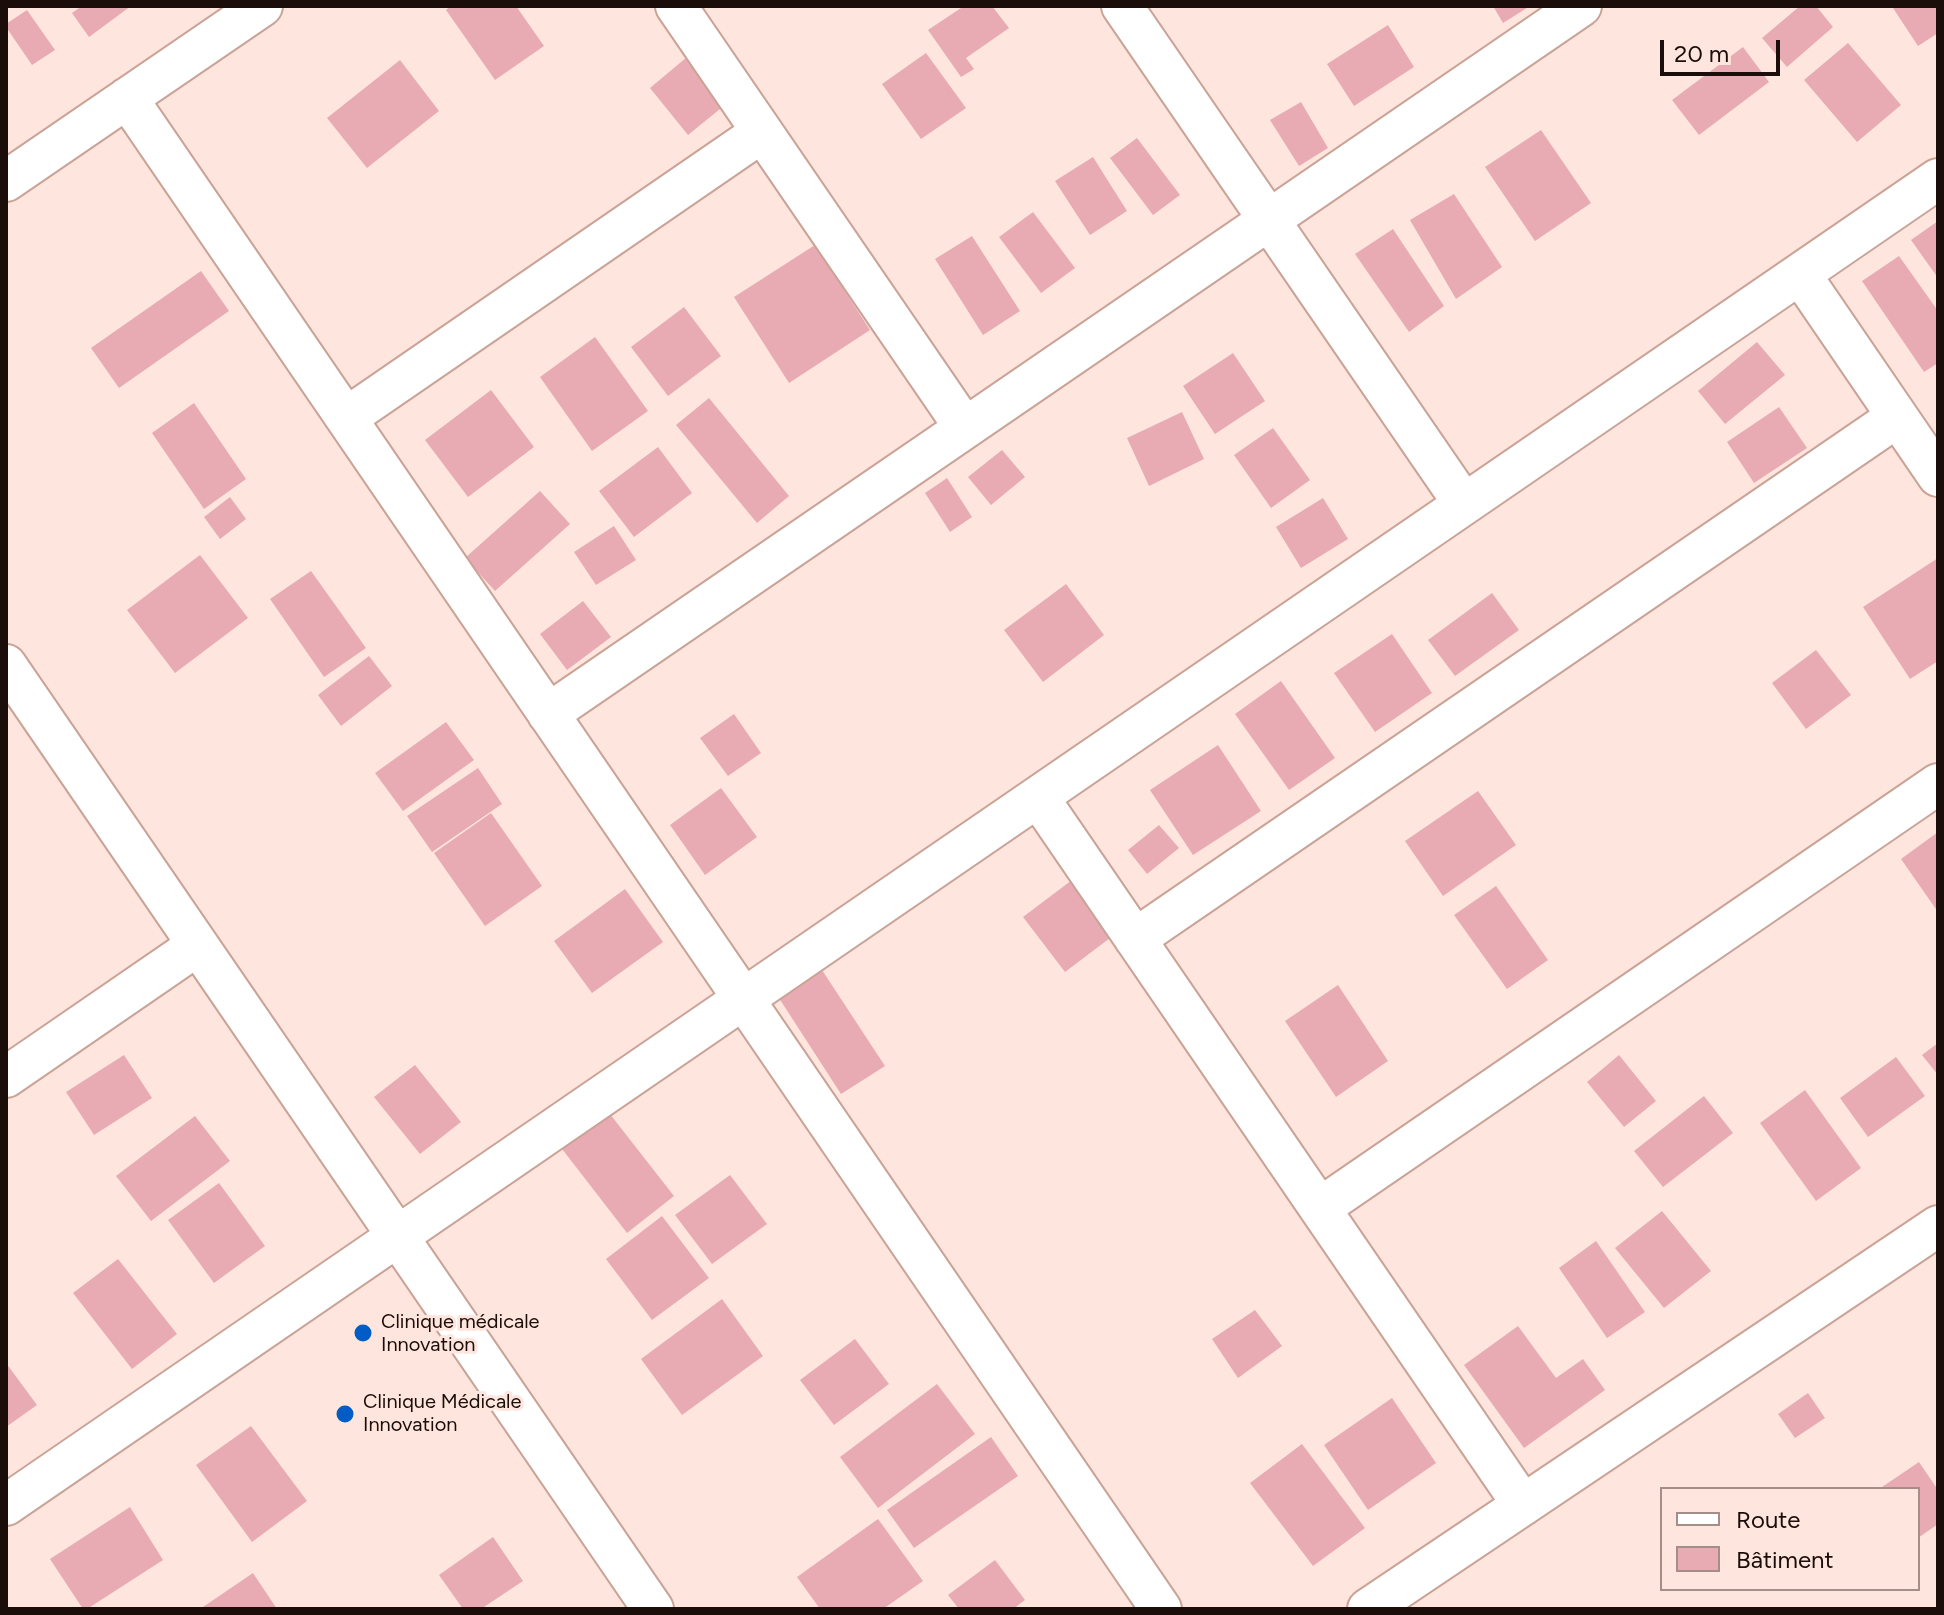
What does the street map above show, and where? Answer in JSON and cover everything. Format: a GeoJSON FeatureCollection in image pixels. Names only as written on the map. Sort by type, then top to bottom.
{"type":"FeatureCollection","features":[{"type":"Feature","properties":{"kind":"street"},"geometry":{"type":"LineString","coordinates":[[6,181],[262,6]]}},
{"type":"Feature","properties":{"kind":"street"},"geometry":{"type":"LineString","coordinates":[[676,6],[965,428]]}},
{"type":"Feature","properties":{"kind":"street"},"geometry":{"type":"LineString","coordinates":[[1122,6],[1464,504]]}},
{"type":"Feature","properties":{"kind":"street"},"geometry":{"type":"LineString","coordinates":[[548,714],[1581,6]]}},
{"type":"Feature","properties":{"kind":"street"},"geometry":{"type":"LineString","coordinates":[[127,98],[1161,1609]]}},
{"type":"Feature","properties":{"kind":"street"},"geometry":{"type":"LineString","coordinates":[[346,418],[762,132]]}},
{"type":"Feature","properties":{"kind":"street"},"geometry":{"type":"LineString","coordinates":[[6,1505],[1938,179]]}},
{"type":"Feature","properties":{"kind":"street"},"geometry":{"type":"LineString","coordinates":[[1800,274],[1938,476]]}},
{"type":"Feature","properties":{"kind":"street"},"geometry":{"type":"LineString","coordinates":[[1135,939],[1897,417]]}},
{"type":"Feature","properties":{"kind":"street"},"geometry":{"type":"LineString","coordinates":[[6,665],[653,1609]]}},
{"type":"Feature","properties":{"kind":"street"},"geometry":{"type":"LineString","coordinates":[[1320,1208],[1938,784]]}},
{"type":"Feature","properties":{"kind":"street"},"geometry":{"type":"LineString","coordinates":[[1038,797],[1523,1505]]}},
{"type":"Feature","properties":{"kind":"street"},"geometry":{"type":"LineString","coordinates":[[6,1077],[198,945]]}},
{"type":"Feature","properties":{"kind":"street"},"geometry":{"type":"LineString","coordinates":[[1368,1609],[1938,1226]]}},
{"type":"Feature","properties":{"kind":"building"},"geometry":{"type":"Polygon","coordinates":[[[82,6],[131,6],[89,37],[72,13],[82,6]]]}},
{"type":"Feature","properties":{"kind":"building"},"geometry":{"type":"Polygon","coordinates":[[[451,6],[516,6],[544,46],[495,80],[446,10],[451,6]]]}},
{"type":"Feature","properties":{"kind":"building"},"geometry":{"type":"Polygon","coordinates":[[[964,6],[992,6],[1009,28],[966,58],[974,69],[961,77],[928,30],[964,6]]]}},
{"type":"Feature","properties":{"kind":"building"},"geometry":{"type":"Polygon","coordinates":[[[1493,6],[1530,6],[1503,23],[1493,6]]]}},
{"type":"Feature","properties":{"kind":"building"},"geometry":{"type":"Polygon","coordinates":[[[1800,6],[1816,6],[1833,27],[1787,67],[1762,38],[1800,6]]]}},
{"type":"Feature","properties":{"kind":"building"},"geometry":{"type":"Polygon","coordinates":[[[1938,6],[1938,33],[1918,46],[1893,8],[1938,6]]]}},
{"type":"Feature","properties":{"kind":"building"},"geometry":{"type":"Polygon","coordinates":[[[27,10],[55,50],[32,65],[6,27],[27,10]]]}},
{"type":"Feature","properties":{"kind":"building"},"geometry":{"type":"Polygon","coordinates":[[[1388,25],[1414,67],[1354,106],[1327,64],[1388,25]]]}},
{"type":"Feature","properties":{"kind":"building"},"geometry":{"type":"Polygon","coordinates":[[[1848,43],[1901,105],[1857,142],[1804,80],[1848,43]]]}},
{"type":"Feature","properties":{"kind":"building"},"geometry":{"type":"Polygon","coordinates":[[[1743,47],[1769,82],[1699,135],[1672,100],[1743,47]]]}},
{"type":"Feature","properties":{"kind":"building"},"geometry":{"type":"Polygon","coordinates":[[[693,52],[731,100],[688,135],[650,88],[693,52]]]}},
{"type":"Feature","properties":{"kind":"building"},"geometry":{"type":"Polygon","coordinates":[[[926,53],[966,108],[921,139],[882,84],[926,53]]]}},
{"type":"Feature","properties":{"kind":"building"},"geometry":{"type":"Polygon","coordinates":[[[400,60],[439,111],[367,168],[327,118],[400,60]]]}},
{"type":"Feature","properties":{"kind":"building"},"geometry":{"type":"Polygon","coordinates":[[[1301,102],[1328,148],[1299,166],[1270,120],[1301,102]]]}},
{"type":"Feature","properties":{"kind":"building"},"geometry":{"type":"Polygon","coordinates":[[[1541,130],[1591,203],[1535,241],[1485,167],[1541,130]]]}},
{"type":"Feature","properties":{"kind":"building"},"geometry":{"type":"Polygon","coordinates":[[[1137,138],[1180,195],[1153,215],[1110,158],[1137,138]]]}},
{"type":"Feature","properties":{"kind":"building"},"geometry":{"type":"Polygon","coordinates":[[[1093,157],[1127,211],[1090,235],[1055,181],[1093,157]]]}},
{"type":"Feature","properties":{"kind":"building"},"geometry":{"type":"Polygon","coordinates":[[[1454,194],[1502,267],[1456,299],[1410,220],[1454,194]]]}},
{"type":"Feature","properties":{"kind":"building"},"geometry":{"type":"Polygon","coordinates":[[[1033,212],[1075,268],[1041,293],[999,237],[1033,212]]]}},
{"type":"Feature","properties":{"kind":"building"},"geometry":{"type":"Polygon","coordinates":[[[1938,221],[1938,278],[1911,240],[1938,221]]]}},
{"type":"Feature","properties":{"kind":"building"},"geometry":{"type":"Polygon","coordinates":[[[1393,229],[1444,306],[1409,332],[1355,254],[1393,229]]]}},
{"type":"Feature","properties":{"kind":"building"},"geometry":{"type":"Polygon","coordinates":[[[972,236],[1020,311],[983,335],[935,259],[972,236]]]}},
{"type":"Feature","properties":{"kind":"building"},"geometry":{"type":"Polygon","coordinates":[[[815,245],[870,330],[789,383],[734,297],[815,245]]]}},
{"type":"Feature","properties":{"kind":"building"},"geometry":{"type":"Polygon","coordinates":[[[1899,256],[1938,311],[1938,363],[1924,372],[1862,281],[1899,256]]]}},
{"type":"Feature","properties":{"kind":"building"},"geometry":{"type":"Polygon","coordinates":[[[201,271],[229,311],[119,388],[91,348],[201,271]]]}},
{"type":"Feature","properties":{"kind":"building"},"geometry":{"type":"Polygon","coordinates":[[[684,307],[721,356],[668,396],[631,347],[684,307]]]}},
{"type":"Feature","properties":{"kind":"building"},"geometry":{"type":"Polygon","coordinates":[[[595,337],[648,411],[592,451],[540,377],[595,337]]]}},
{"type":"Feature","properties":{"kind":"building"},"geometry":{"type":"Polygon","coordinates":[[[1757,342],[1785,375],[1725,424],[1698,391],[1757,342]]]}},
{"type":"Feature","properties":{"kind":"building"},"geometry":{"type":"Polygon","coordinates":[[[1233,353],[1265,401],[1215,434],[1183,386],[1233,353]]]}},
{"type":"Feature","properties":{"kind":"building"},"geometry":{"type":"Polygon","coordinates":[[[491,390],[534,447],[468,497],[425,440],[491,390]]]}},
{"type":"Feature","properties":{"kind":"building"},"geometry":{"type":"Polygon","coordinates":[[[709,398],[789,496],[757,523],[676,425],[709,398]]]}},
{"type":"Feature","properties":{"kind":"building"},"geometry":{"type":"Polygon","coordinates":[[[194,403],[246,479],[204,509],[152,433],[194,403]]]}},
{"type":"Feature","properties":{"kind":"building"},"geometry":{"type":"Polygon","coordinates":[[[1779,407],[1807,448],[1754,483],[1727,442],[1779,407]]]}},
{"type":"Feature","properties":{"kind":"building"},"geometry":{"type":"Polygon","coordinates":[[[1182,412],[1204,459],[1149,486],[1127,438],[1182,412]]]}},
{"type":"Feature","properties":{"kind":"building"},"geometry":{"type":"Polygon","coordinates":[[[1273,428],[1310,480],[1271,508],[1234,455],[1273,428]]]}},
{"type":"Feature","properties":{"kind":"building"},"geometry":{"type":"Polygon","coordinates":[[[658,447],[692,493],[634,537],[599,491],[658,447]]]}},
{"type":"Feature","properties":{"kind":"building"},"geometry":{"type":"Polygon","coordinates":[[[1002,450],[1025,477],[991,505],[968,477],[1002,450]]]}},
{"type":"Feature","properties":{"kind":"building"},"geometry":{"type":"Polygon","coordinates":[[[947,478],[972,517],[950,532],[925,493],[947,478]]]}},
{"type":"Feature","properties":{"kind":"building"},"geometry":{"type":"Polygon","coordinates":[[[540,491],[570,524],[495,591],[465,558],[540,491]]]}},
{"type":"Feature","properties":{"kind":"building"},"geometry":{"type":"Polygon","coordinates":[[[230,497],[246,519],[220,539],[204,517],[230,497]]]}},
{"type":"Feature","properties":{"kind":"building"},"geometry":{"type":"Polygon","coordinates":[[[1323,498],[1348,539],[1301,568],[1276,527],[1323,498]]]}},
{"type":"Feature","properties":{"kind":"building"},"geometry":{"type":"Polygon","coordinates":[[[614,526],[636,560],[596,585],[574,552],[614,526]]]}},
{"type":"Feature","properties":{"kind":"building"},"geometry":{"type":"Polygon","coordinates":[[[200,555],[248,618],[175,673],[127,610],[200,555]]]}},
{"type":"Feature","properties":{"kind":"building"},"geometry":{"type":"Polygon","coordinates":[[[1938,558],[1938,661],[1910,679],[1863,607],[1938,558]]]}},
{"type":"Feature","properties":{"kind":"building"},"geometry":{"type":"Polygon","coordinates":[[[311,571],[366,648],[324,677],[270,599],[311,571]]]}},
{"type":"Feature","properties":{"kind":"building"},"geometry":{"type":"Polygon","coordinates":[[[1066,584],[1104,635],[1043,682],[1004,630],[1066,584]]]}},
{"type":"Feature","properties":{"kind":"building"},"geometry":{"type":"Polygon","coordinates":[[[1492,593],[1519,630],[1455,676],[1428,640],[1492,593]]]}},
{"type":"Feature","properties":{"kind":"building"},"geometry":{"type":"Polygon","coordinates":[[[583,601],[611,637],[567,670],[540,634],[583,601]]]}},
{"type":"Feature","properties":{"kind":"building"},"geometry":{"type":"Polygon","coordinates":[[[1392,634],[1432,693],[1375,732],[1334,673],[1392,634]]]}},
{"type":"Feature","properties":{"kind":"building"},"geometry":{"type":"Polygon","coordinates":[[[1816,650],[1851,695],[1806,729],[1772,683],[1816,650]]]}},
{"type":"Feature","properties":{"kind":"building"},"geometry":{"type":"Polygon","coordinates":[[[369,656],[392,686],[341,726],[318,695],[369,656]]]}},
{"type":"Feature","properties":{"kind":"building"},"geometry":{"type":"Polygon","coordinates":[[[1281,681],[1335,758],[1289,790],[1235,714],[1281,681]]]}},
{"type":"Feature","properties":{"kind":"building"},"geometry":{"type":"Polygon","coordinates":[[[734,714],[761,753],[728,776],[700,738],[734,714]]]}},
{"type":"Feature","properties":{"kind":"building"},"geometry":{"type":"Polygon","coordinates":[[[446,722],[474,760],[403,811],[375,773],[446,722]]]}},
{"type":"Feature","properties":{"kind":"building"},"geometry":{"type":"Polygon","coordinates":[[[1218,745],[1261,811],[1193,855],[1150,790],[1218,745]]]}},
{"type":"Feature","properties":{"kind":"building"},"geometry":{"type":"Polygon","coordinates":[[[478,768],[502,804],[432,852],[407,816],[478,768]]]}},
{"type":"Feature","properties":{"kind":"building"},"geometry":{"type":"Polygon","coordinates":[[[721,788],[757,837],[705,875],[670,825],[721,788]]]}},
{"type":"Feature","properties":{"kind":"building"},"geometry":{"type":"Polygon","coordinates":[[[1478,791],[1516,845],[1443,896],[1405,841],[1478,791]]]}},
{"type":"Feature","properties":{"kind":"building"},"geometry":{"type":"Polygon","coordinates":[[[491,813],[542,886],[485,926],[434,853],[491,813]]]}},
{"type":"Feature","properties":{"kind":"building"},"geometry":{"type":"Polygon","coordinates":[[[1159,825],[1179,848],[1147,874],[1128,850],[1159,825]]]}},
{"type":"Feature","properties":{"kind":"building"},"geometry":{"type":"Polygon","coordinates":[[[1938,832],[1938,912],[1901,859],[1938,832]]]}},
{"type":"Feature","properties":{"kind":"building"},"geometry":{"type":"Polygon","coordinates":[[[1072,880],[1114,935],[1065,972],[1023,917],[1072,880]]]}},
{"type":"Feature","properties":{"kind":"building"},"geometry":{"type":"Polygon","coordinates":[[[1496,886],[1548,960],[1507,989],[1454,915],[1496,886]]]}},
{"type":"Feature","properties":{"kind":"building"},"geometry":{"type":"Polygon","coordinates":[[[625,889],[663,942],[592,993],[554,941],[625,889]]]}},
{"type":"Feature","properties":{"kind":"building"},"geometry":{"type":"Polygon","coordinates":[[[820,967],[885,1066],[841,1094],[777,995],[820,967]]]}},
{"type":"Feature","properties":{"kind":"building"},"geometry":{"type":"Polygon","coordinates":[[[1338,985],[1388,1061],[1336,1097],[1285,1021],[1338,985]]]}},
{"type":"Feature","properties":{"kind":"building"},"geometry":{"type":"Polygon","coordinates":[[[1938,1043],[1938,1075],[1922,1055],[1938,1043]]]}},
{"type":"Feature","properties":{"kind":"building"},"geometry":{"type":"Polygon","coordinates":[[[124,1055],[152,1098],[94,1135],[66,1092],[124,1055]]]}},
{"type":"Feature","properties":{"kind":"building"},"geometry":{"type":"Polygon","coordinates":[[[1619,1055],[1656,1101],[1624,1127],[1587,1082],[1619,1055]]]}},
{"type":"Feature","properties":{"kind":"building"},"geometry":{"type":"Polygon","coordinates":[[[1896,1057],[1925,1096],[1868,1137],[1840,1098],[1896,1057]]]}},
{"type":"Feature","properties":{"kind":"building"},"geometry":{"type":"Polygon","coordinates":[[[415,1065],[461,1122],[420,1154],[374,1097],[415,1065]]]}},
{"type":"Feature","properties":{"kind":"building"},"geometry":{"type":"Polygon","coordinates":[[[1805,1090],[1861,1168],[1816,1201],[1760,1123],[1805,1090]]]}},
{"type":"Feature","properties":{"kind":"building"},"geometry":{"type":"Polygon","coordinates":[[[1704,1096],[1733,1133],[1663,1187],[1634,1151],[1704,1096]]]}},
{"type":"Feature","properties":{"kind":"building"},"geometry":{"type":"Polygon","coordinates":[[[606,1109],[674,1196],[627,1233],[559,1145],[606,1109]]]}},
{"type":"Feature","properties":{"kind":"building"},"geometry":{"type":"Polygon","coordinates":[[[195,1116],[230,1161],[151,1221],[116,1176],[195,1116]]]}},
{"type":"Feature","properties":{"kind":"building"},"geometry":{"type":"Polygon","coordinates":[[[730,1175],[767,1224],[712,1264],[675,1215],[730,1175]]]}},
{"type":"Feature","properties":{"kind":"building"},"geometry":{"type":"Polygon","coordinates":[[[219,1183],[265,1246],[214,1283],[168,1220],[219,1183]]]}},
{"type":"Feature","properties":{"kind":"building"},"geometry":{"type":"Polygon","coordinates":[[[1662,1211],[1711,1271],[1664,1308],[1615,1248],[1662,1211]]]}},
{"type":"Feature","properties":{"kind":"building"},"geometry":{"type":"Polygon","coordinates":[[[662,1216],[709,1278],[652,1320],[606,1259],[662,1216]]]}},
{"type":"Feature","properties":{"kind":"building"},"geometry":{"type":"Polygon","coordinates":[[[1596,1241],[1645,1312],[1607,1338],[1559,1268],[1596,1241]]]}},
{"type":"Feature","properties":{"kind":"building"},"geometry":{"type":"Polygon","coordinates":[[[118,1259],[177,1334],[132,1369],[73,1293],[118,1259]]]}},
{"type":"Feature","properties":{"kind":"building"},"geometry":{"type":"Polygon","coordinates":[[[722,1299],[763,1356],[682,1415],[641,1359],[722,1299]]]}},
{"type":"Feature","properties":{"kind":"building"},"geometry":{"type":"Polygon","coordinates":[[[1255,1310],[1282,1346],[1238,1378],[1212,1339],[1255,1310]]]}},
{"type":"Feature","properties":{"kind":"building"},"geometry":{"type":"Polygon","coordinates":[[[1518,1326],[1556,1378],[1583,1359],[1605,1390],[1524,1448],[1464,1365],[1518,1326]]]}},
{"type":"Feature","properties":{"kind":"building"},"geometry":{"type":"Polygon","coordinates":[[[855,1339],[889,1384],[834,1425],[800,1380],[855,1339]]]}},
{"type":"Feature","properties":{"kind":"building"},"geometry":{"type":"Polygon","coordinates":[[[6,1363],[37,1405],[6,1427],[6,1363]]]}},
{"type":"Feature","properties":{"kind":"building"},"geometry":{"type":"Polygon","coordinates":[[[937,1384],[975,1434],[878,1508],[840,1457],[937,1384]]]}},
{"type":"Feature","properties":{"kind":"building"},"geometry":{"type":"Polygon","coordinates":[[[1808,1393],[1825,1418],[1795,1438],[1778,1414],[1808,1393]]]}},
{"type":"Feature","properties":{"kind":"building"},"geometry":{"type":"Polygon","coordinates":[[[1392,1398],[1436,1463],[1368,1510],[1324,1445],[1392,1398]]]}},
{"type":"Feature","properties":{"kind":"building"},"geometry":{"type":"Polygon","coordinates":[[[251,1426],[307,1501],[252,1542],[196,1465],[251,1426]]]}},
{"type":"Feature","properties":{"kind":"building"},"geometry":{"type":"Polygon","coordinates":[[[991,1437],[1018,1476],[914,1548],[887,1510],[991,1437]]]}},
{"type":"Feature","properties":{"kind":"building"},"geometry":{"type":"Polygon","coordinates":[[[1302,1444],[1365,1528],[1313,1566],[1250,1483],[1302,1444]]]}},
{"type":"Feature","properties":{"kind":"building"},"geometry":{"type":"Polygon","coordinates":[[[1919,1462],[1938,1490],[1938,1524],[1920,1537],[1920,1487],[1882,1487],[1919,1462]]]}},
{"type":"Feature","properties":{"kind":"building"},"geometry":{"type":"Polygon","coordinates":[[[130,1507],[163,1560],[83,1609],[50,1559],[130,1507]]]}},
{"type":"Feature","properties":{"kind":"building"},"geometry":{"type":"Polygon","coordinates":[[[878,1519],[923,1581],[883,1609],[820,1609],[797,1577],[878,1519]]]}},
{"type":"Feature","properties":{"kind":"building"},"geometry":{"type":"Polygon","coordinates":[[[493,1537],[523,1581],[481,1609],[463,1609],[439,1575],[493,1537]]]}},
{"type":"Feature","properties":{"kind":"building"},"geometry":{"type":"Polygon","coordinates":[[[995,1560],[1025,1600],[1013,1609],[959,1609],[948,1595],[995,1560]]]}},
{"type":"Feature","properties":{"kind":"building"},"geometry":{"type":"Polygon","coordinates":[[[253,1573],[277,1609],[200,1609],[253,1573]]]}},
{"type":"Feature","properties":{"kind":"place","name":"Clinique médicale Innovation"},"geometry":{"type":"Point","coordinates":[363,1333]}},
{"type":"Feature","properties":{"kind":"place","name":"Clinique Médicale Innovation"},"geometry":{"type":"Point","coordinates":[345,1414]}}]}
